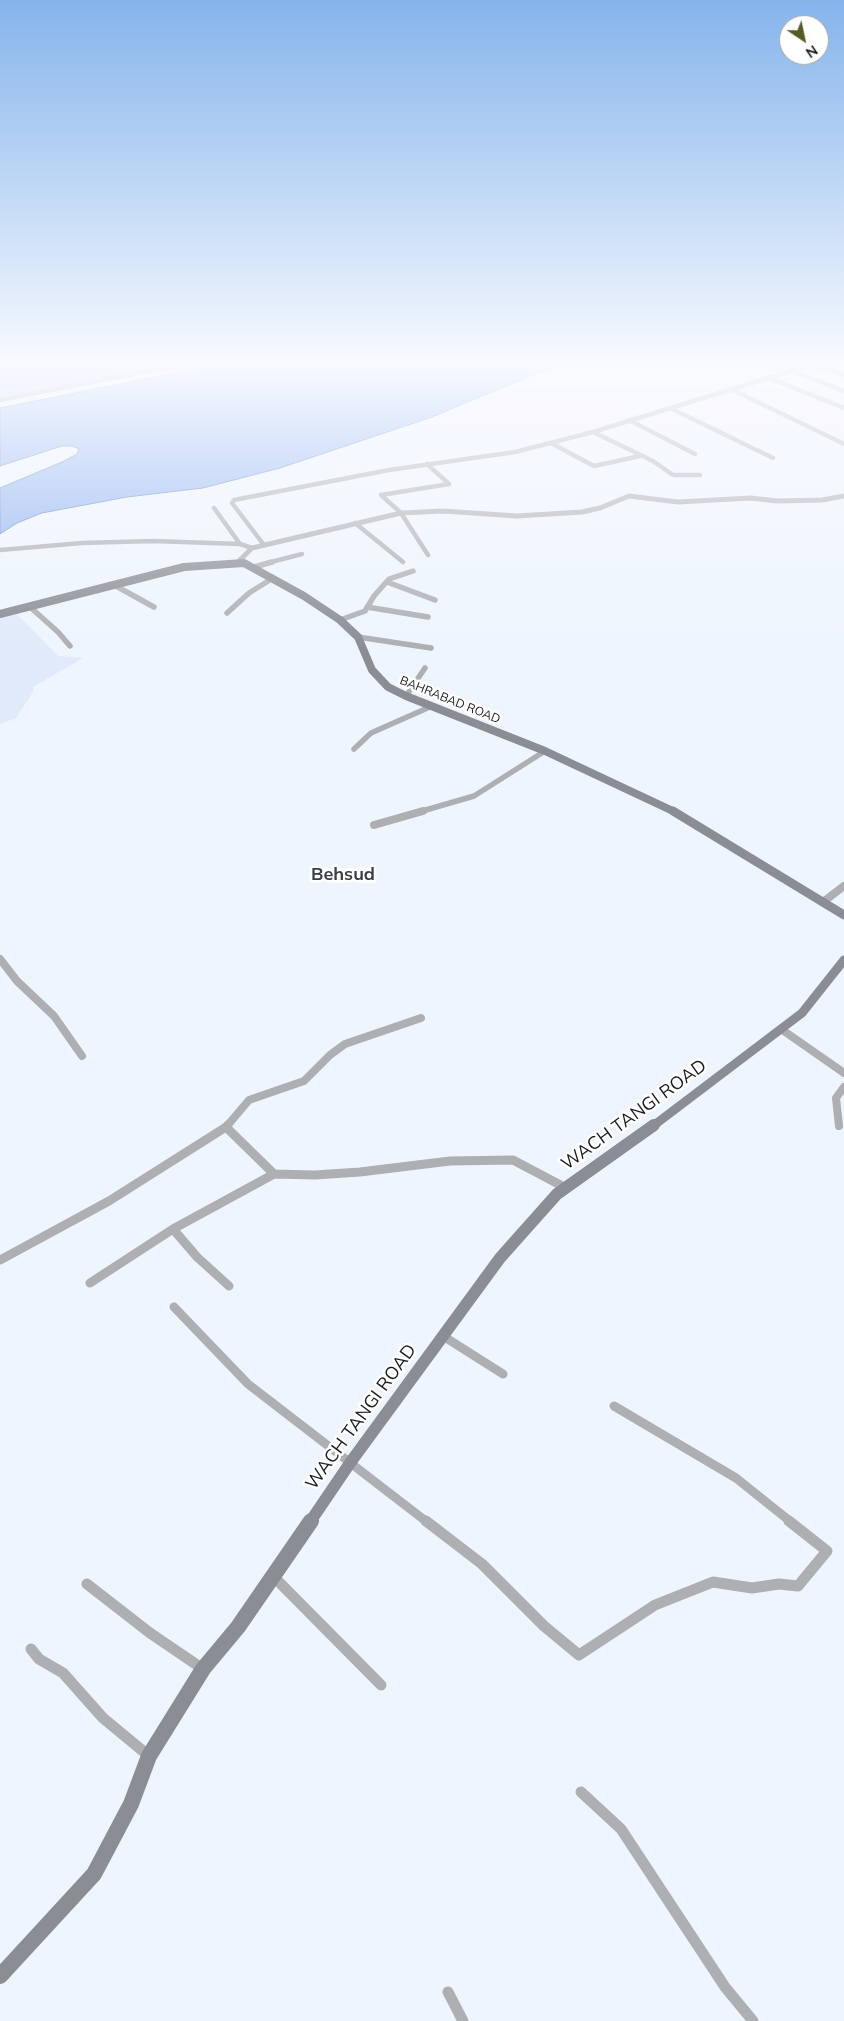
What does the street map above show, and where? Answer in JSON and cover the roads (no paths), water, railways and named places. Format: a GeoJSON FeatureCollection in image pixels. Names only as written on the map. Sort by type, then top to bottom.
{"type":"FeatureCollection","features":[{"type":"Feature","properties":{"kind":"main road","name":"BAHRABAD ROAD"},"geometry":{"type":"LineString","coordinates":[[0,614],[184,567],[244,563],[273,578],[340,620],[358,637],[372,670],[388,687],[406,696],[545,751],[671,810],[844,915]]}},
{"type":"Feature","properties":{"kind":"main road","name":"WACH TANGI ROAD"},"geometry":{"type":"LineString","coordinates":[[0,1976],[94,1874],[131,1804],[149,1756],[203,1669],[238,1627],[350,1463],[500,1258],[557,1194],[692,1097],[802,1013],[844,960]]}},
{"type":"Feature","properties":{"kind":"street"},"geometry":{"type":"LineString","coordinates":[[264,545],[232,504],[234,500],[454,460]]}},
{"type":"Feature","properties":{"kind":"street"},"geometry":{"type":"LineString","coordinates":[[583,460],[594,466],[620,460]]}},
{"type":"Feature","properties":{"kind":"street"},"geometry":{"type":"LineString","coordinates":[[652,460],[673,475],[700,475]]}},
{"type":"Feature","properties":{"kind":"street"},"geometry":{"type":"LineString","coordinates":[[427,464],[449,484],[381,495],[401,513],[428,554]]}},
{"type":"Feature","properties":{"kind":"street"},"geometry":{"type":"LineString","coordinates":[[237,563],[252,548],[401,513],[443,511],[517,516],[582,512],[600,508],[629,496],[678,502],[751,498],[777,501],[822,500],[844,496]]}},
{"type":"Feature","properties":{"kind":"street"},"geometry":{"type":"LineString","coordinates":[[214,508],[240,544]]}},
{"type":"Feature","properties":{"kind":"street"},"geometry":{"type":"LineString","coordinates":[[355,523],[403,562]]}},
{"type":"Feature","properties":{"kind":"street"},"geometry":{"type":"LineString","coordinates":[[0,550],[82,543],[135,541],[240,544],[252,548]]}},
{"type":"Feature","properties":{"kind":"street"},"geometry":{"type":"LineString","coordinates":[[254,567],[302,554]]}},
{"type":"Feature","properties":{"kind":"street"},"geometry":{"type":"LineString","coordinates":[[340,620],[361,614],[394,576],[413,571]]}},
{"type":"Feature","properties":{"kind":"street"},"geometry":{"type":"LineString","coordinates":[[227,613],[249,592],[273,578]]}},
{"type":"Feature","properties":{"kind":"street"},"geometry":{"type":"LineString","coordinates":[[387,582],[435,600]]}},
{"type":"Feature","properties":{"kind":"street"},"geometry":{"type":"LineString","coordinates":[[114,585],[154,607]]}},
{"type":"Feature","properties":{"kind":"street"},"geometry":{"type":"LineString","coordinates":[[29,606],[58,632],[70,646]]}},
{"type":"Feature","properties":{"kind":"street"},"geometry":{"type":"LineString","coordinates":[[367,607],[428,617]]}},
{"type":"Feature","properties":{"kind":"street"},"geometry":{"type":"LineString","coordinates":[[358,637],[431,648]]}},
{"type":"Feature","properties":{"kind":"street"},"geometry":{"type":"LineString","coordinates":[[406,696],[425,668]]}},
{"type":"Feature","properties":{"kind":"street"},"geometry":{"type":"LineString","coordinates":[[354,749],[371,733],[432,706]]}},
{"type":"Feature","properties":{"kind":"street"},"geometry":{"type":"LineString","coordinates":[[374,825],[403,815],[474,796],[545,751]]}},
{"type":"Feature","properties":{"kind":"street"},"geometry":{"type":"LineString","coordinates":[[823,902],[844,886]]}},
{"type":"Feature","properties":{"kind":"street"},"geometry":{"type":"LineString","coordinates":[[0,959],[17,981],[54,1016],[82,1056]]}},
{"type":"Feature","properties":{"kind":"street"},"geometry":{"type":"LineString","coordinates":[[0,1260],[109,1201],[226,1127],[249,1100],[304,1081],[330,1055],[345,1044],[421,1018]]}},
{"type":"Feature","properties":{"kind":"street"},"geometry":{"type":"LineString","coordinates":[[781,1029],[844,1073]]}},
{"type":"Feature","properties":{"kind":"street"},"geometry":{"type":"LineString","coordinates":[[839,1126],[836,1098],[844,1087]]}},
{"type":"Feature","properties":{"kind":"street"},"geometry":{"type":"LineString","coordinates":[[226,1127],[274,1174]]}},
{"type":"Feature","properties":{"kind":"street"},"geometry":{"type":"LineString","coordinates":[[90,1283],[173,1229],[274,1174],[316,1175],[360,1172],[450,1161],[513,1160],[566,1188]]}},
{"type":"Feature","properties":{"kind":"street"},"geometry":{"type":"LineString","coordinates":[[173,1229],[197,1257],[229,1286]]}},
{"type":"Feature","properties":{"kind":"street"},"geometry":{"type":"LineString","coordinates":[[174,1307],[248,1384],[482,1564],[544,1626],[579,1655],[654,1605],[713,1582],[752,1588],[779,1584],[798,1586],[827,1551],[736,1478],[614,1406]]}},
{"type":"Feature","properties":{"kind":"street"},"geometry":{"type":"LineString","coordinates":[[443,1336],[503,1374]]}},
{"type":"Feature","properties":{"kind":"street"},"geometry":{"type":"LineString","coordinates":[[274,1576],[381,1685]]}},
{"type":"Feature","properties":{"kind":"street"},"geometry":{"type":"LineString","coordinates":[[86,1584],[150,1633],[203,1669]]}},
{"type":"Feature","properties":{"kind":"street"},"geometry":{"type":"LineString","coordinates":[[30,1649],[40,1659],[62,1673],[103,1718],[149,1756]]}},
{"type":"Feature","properties":{"kind":"street"},"geometry":{"type":"LineString","coordinates":[[581,1792],[621,1829],[725,1987],[753,2021]]}},
{"type":"Feature","properties":{"kind":"street"},"geometry":{"type":"LineString","coordinates":[[448,1992],[463,2021]]}},
{"type":"Feature","properties":{"kind":"district","name":"Behsud"},"geometry":{"type":"Point","coordinates":[343,875]}}]}
